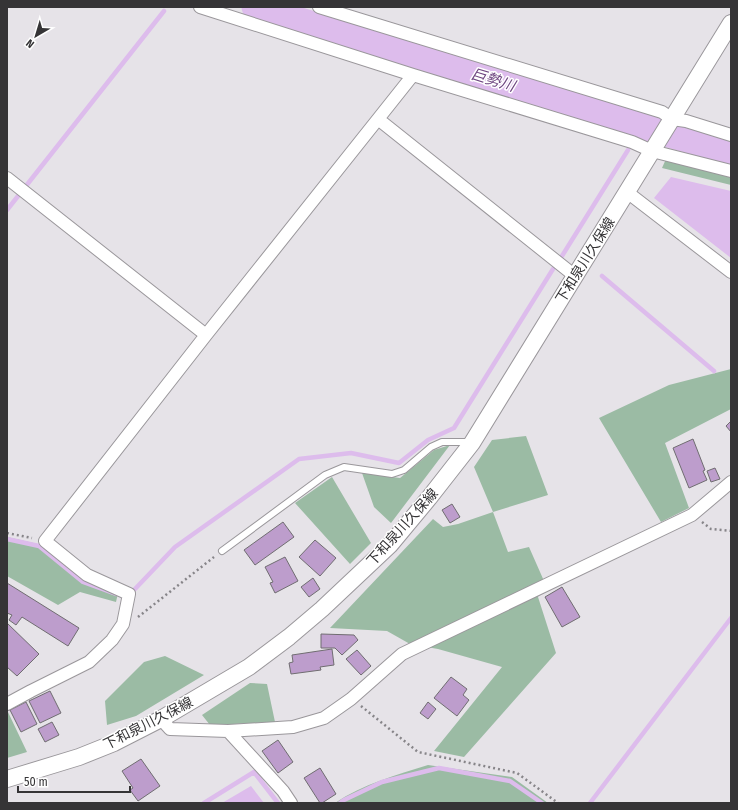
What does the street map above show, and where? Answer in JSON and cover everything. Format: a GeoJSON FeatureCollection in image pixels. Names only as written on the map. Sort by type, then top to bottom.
{"type":"FeatureCollection","features":[{"type":"Feature","properties":{"kind":"street"},"geometry":{"type":"LineString","coordinates":[[200,7],[413,75],[632,142],[652,151],[731,170]]}},
{"type":"Feature","properties":{"kind":"street"},"geometry":{"type":"LineString","coordinates":[[319,7],[662,112],[672,118],[731,135]]}},
{"type":"Feature","properties":{"kind":"street"},"geometry":{"type":"LineString","coordinates":[[672,118],[731,23]]}},
{"type":"Feature","properties":{"kind":"street"},"geometry":{"type":"LineString","coordinates":[[7,704],[89,662],[112,640],[123,624],[129,594],[87,575],[45,541],[206,335],[413,75]]}},
{"type":"Feature","properties":{"kind":"street","name":"下和泉川久保線"},"geometry":{"type":"LineString","coordinates":[[7,779],[79,757],[114,743],[161,719],[249,667],[289,637],[322,609],[390,545],[429,498],[472,442],[672,118]]}},
{"type":"Feature","properties":{"kind":"street"},"geometry":{"type":"LineString","coordinates":[[378,119],[575,276]]}},
{"type":"Feature","properties":{"kind":"street"},"geometry":{"type":"LineString","coordinates":[[7,178],[206,335]]}},
{"type":"Feature","properties":{"kind":"street"},"geometry":{"type":"LineString","coordinates":[[627,192],[731,272]]}},
{"type":"Feature","properties":{"kind":"street"},"geometry":{"type":"LineString","coordinates":[[161,719],[170,730],[228,732],[293,727],[324,718],[351,699],[402,654],[692,515],[731,482]]}},
{"type":"Feature","properties":{"kind":"street"},"geometry":{"type":"LineString","coordinates":[[228,732],[283,791],[291,803]]}},
{"type":"Feature","properties":{"kind":"lane"},"geometry":{"type":"LineString","coordinates":[[222,552],[325,475],[344,467],[392,474],[404,470],[431,447],[442,442],[472,442]]}},
{"type":"Feature","properties":{"kind":"path"},"geometry":{"type":"LineString","coordinates":[[692,515],[711,529],[731,532]]}},
{"type":"Feature","properties":{"kind":"path"},"geometry":{"type":"LineString","coordinates":[[7,533],[45,541]]}},
{"type":"Feature","properties":{"kind":"path"},"geometry":{"type":"LineString","coordinates":[[123,624],[134,620],[222,552]]}},
{"type":"Feature","properties":{"kind":"path"},"geometry":{"type":"LineString","coordinates":[[351,699],[418,752],[517,773],[558,803]]}},
{"type":"Feature","properties":{"kind":"green space"},"geometry":{"type":"Polygon","coordinates":[[[666,159],[731,175],[731,185],[662,168],[666,159]]]}},
{"type":"Feature","properties":{"kind":"green space"},"geometry":{"type":"Polygon","coordinates":[[[731,369],[731,409],[665,443],[689,508],[661,522],[599,418],[669,385],[731,369]]]}},
{"type":"Feature","properties":{"kind":"green space"},"geometry":{"type":"Polygon","coordinates":[[[526,436],[548,495],[493,512],[474,467],[492,440],[526,436]]]}},
{"type":"Feature","properties":{"kind":"green space"},"geometry":{"type":"Polygon","coordinates":[[[450,445],[391,523],[374,507],[362,473],[400,478],[434,450],[450,445]]]}},
{"type":"Feature","properties":{"kind":"green space"},"geometry":{"type":"Polygon","coordinates":[[[332,477],[371,543],[350,564],[295,503],[332,477]]]}},
{"type":"Feature","properties":{"kind":"green space"},"geometry":{"type":"Polygon","coordinates":[[[493,512],[508,552],[529,547],[544,581],[538,597],[556,653],[464,757],[434,751],[502,667],[438,649],[410,644],[387,631],[330,628],[433,519],[443,527],[458,524],[493,512]]]}},
{"type":"Feature","properties":{"kind":"green space"},"geometry":{"type":"Polygon","coordinates":[[[7,537],[42,545],[118,593],[116,602],[80,592],[58,605],[7,576],[7,537]]]}},
{"type":"Feature","properties":{"kind":"green space"},"geometry":{"type":"Polygon","coordinates":[[[165,656],[204,675],[136,716],[107,725],[105,701],[144,662],[165,656]]]}},
{"type":"Feature","properties":{"kind":"green space"},"geometry":{"type":"Polygon","coordinates":[[[250,683],[267,684],[275,722],[210,725],[202,715],[250,683]]]}},
{"type":"Feature","properties":{"kind":"green space"},"geometry":{"type":"Polygon","coordinates":[[[7,710],[27,752],[7,758],[7,710]]]}},
{"type":"Feature","properties":{"kind":"green space"},"geometry":{"type":"Polygon","coordinates":[[[428,765],[512,777],[548,803],[335,803],[368,785],[428,765]]]}},
{"type":"Feature","properties":{"kind":"shaded area"},"geometry":{"type":"Polygon","coordinates":[[[671,177],[731,191],[731,258],[654,198],[671,177]]]}},
{"type":"Feature","properties":{"kind":"shaded area"},"geometry":{"type":"Polygon","coordinates":[[[251,786],[264,803],[222,803],[251,786]]]}},
{"type":"Feature","properties":{"kind":"building"},"geometry":{"type":"Polygon","coordinates":[[[731,421],[731,432],[726,426],[731,421]]]}},
{"type":"Feature","properties":{"kind":"building"},"geometry":{"type":"Polygon","coordinates":[[[693,439],[705,470],[703,471],[707,480],[689,488],[673,448],[693,439]]]}},
{"type":"Feature","properties":{"kind":"building"},"geometry":{"type":"Polygon","coordinates":[[[715,468],[720,479],[711,482],[707,471],[715,468]]]}},
{"type":"Feature","properties":{"kind":"building"},"geometry":{"type":"Polygon","coordinates":[[[452,504],[460,517],[450,523],[442,510],[452,504]]]}},
{"type":"Feature","properties":{"kind":"building"},"geometry":{"type":"Polygon","coordinates":[[[283,522],[294,537],[255,565],[244,550],[283,522]]]}},
{"type":"Feature","properties":{"kind":"building"},"geometry":{"type":"Polygon","coordinates":[[[315,540],[336,558],[320,576],[299,557],[315,540]]]}},
{"type":"Feature","properties":{"kind":"building"},"geometry":{"type":"Polygon","coordinates":[[[285,557],[298,581],[275,593],[270,583],[273,582],[265,567],[285,557]]]}},
{"type":"Feature","properties":{"kind":"building"},"geometry":{"type":"Polygon","coordinates":[[[313,578],[320,589],[309,597],[301,587],[313,578]]]}},
{"type":"Feature","properties":{"kind":"building"},"geometry":{"type":"Polygon","coordinates":[[[7,583],[79,628],[68,646],[22,617],[16,625],[9,620],[12,615],[7,613],[7,583]]]}},
{"type":"Feature","properties":{"kind":"building"},"geometry":{"type":"Polygon","coordinates":[[[562,587],[580,617],[562,627],[545,597],[562,587]]]}},
{"type":"Feature","properties":{"kind":"building"},"geometry":{"type":"Polygon","coordinates":[[[7,623],[39,654],[17,676],[7,667],[7,623]]]}},
{"type":"Feature","properties":{"kind":"building"},"geometry":{"type":"Polygon","coordinates":[[[321,634],[354,635],[358,640],[342,655],[335,648],[321,648],[321,634]]]}},
{"type":"Feature","properties":{"kind":"building"},"geometry":{"type":"Polygon","coordinates":[[[332,649],[334,665],[320,667],[321,670],[291,674],[289,663],[293,662],[292,655],[332,649]]]}},
{"type":"Feature","properties":{"kind":"building"},"geometry":{"type":"Polygon","coordinates":[[[357,650],[371,666],[361,675],[346,659],[357,650]]]}},
{"type":"Feature","properties":{"kind":"building"},"geometry":{"type":"Polygon","coordinates":[[[451,677],[467,689],[463,695],[469,700],[457,716],[434,698],[451,677]]]}},
{"type":"Feature","properties":{"kind":"building"},"geometry":{"type":"Polygon","coordinates":[[[50,691],[61,713],[40,723],[29,701],[50,691]]]}},
{"type":"Feature","properties":{"kind":"building"},"geometry":{"type":"Polygon","coordinates":[[[26,702],[37,724],[21,732],[10,710],[26,702]]]}},
{"type":"Feature","properties":{"kind":"building"},"geometry":{"type":"Polygon","coordinates":[[[428,702],[436,709],[428,719],[420,713],[428,702]]]}},
{"type":"Feature","properties":{"kind":"building"},"geometry":{"type":"Polygon","coordinates":[[[52,722],[59,735],[45,742],[38,729],[52,722]]]}},
{"type":"Feature","properties":{"kind":"building"},"geometry":{"type":"Polygon","coordinates":[[[278,740],[293,762],[278,773],[262,751],[278,740]]]}},
{"type":"Feature","properties":{"kind":"building"},"geometry":{"type":"Polygon","coordinates":[[[141,759],[160,786],[138,801],[130,790],[133,788],[122,771],[141,759]]]}},
{"type":"Feature","properties":{"kind":"building"},"geometry":{"type":"Polygon","coordinates":[[[320,768],[336,794],[322,803],[320,803],[304,778],[320,768]]]}},
{"type":"Feature","properties":{"kind":"waterway","name":"巨勢川"},"geometry":{"type":"LineString","coordinates":[[255,7],[618,119],[731,151]]}},
{"type":"Feature","properties":{"kind":"waterway"},"geometry":{"type":"LineString","coordinates":[[7,210],[164,11]]}},
{"type":"Feature","properties":{"kind":"waterway"},"geometry":{"type":"LineString","coordinates":[[562,256],[628,150]]}},
{"type":"Feature","properties":{"kind":"waterway"},"geometry":{"type":"LineString","coordinates":[[135,589],[175,547],[299,459],[351,453],[399,463],[428,440],[454,428],[553,269]]}},
{"type":"Feature","properties":{"kind":"waterway"},"geometry":{"type":"LineString","coordinates":[[602,276],[714,371]]}},
{"type":"Feature","properties":{"kind":"waterway"},"geometry":{"type":"LineString","coordinates":[[7,539],[39,546],[83,582],[116,594]]}},
{"type":"Feature","properties":{"kind":"waterway"},"geometry":{"type":"LineString","coordinates":[[590,803],[731,618]]}},
{"type":"Feature","properties":{"kind":"waterway"},"geometry":{"type":"LineString","coordinates":[[340,803],[382,782],[439,768],[510,781],[542,803]]}},
{"type":"Feature","properties":{"kind":"waterway"},"geometry":{"type":"LineString","coordinates":[[204,803],[254,772],[278,803]]}}]}
